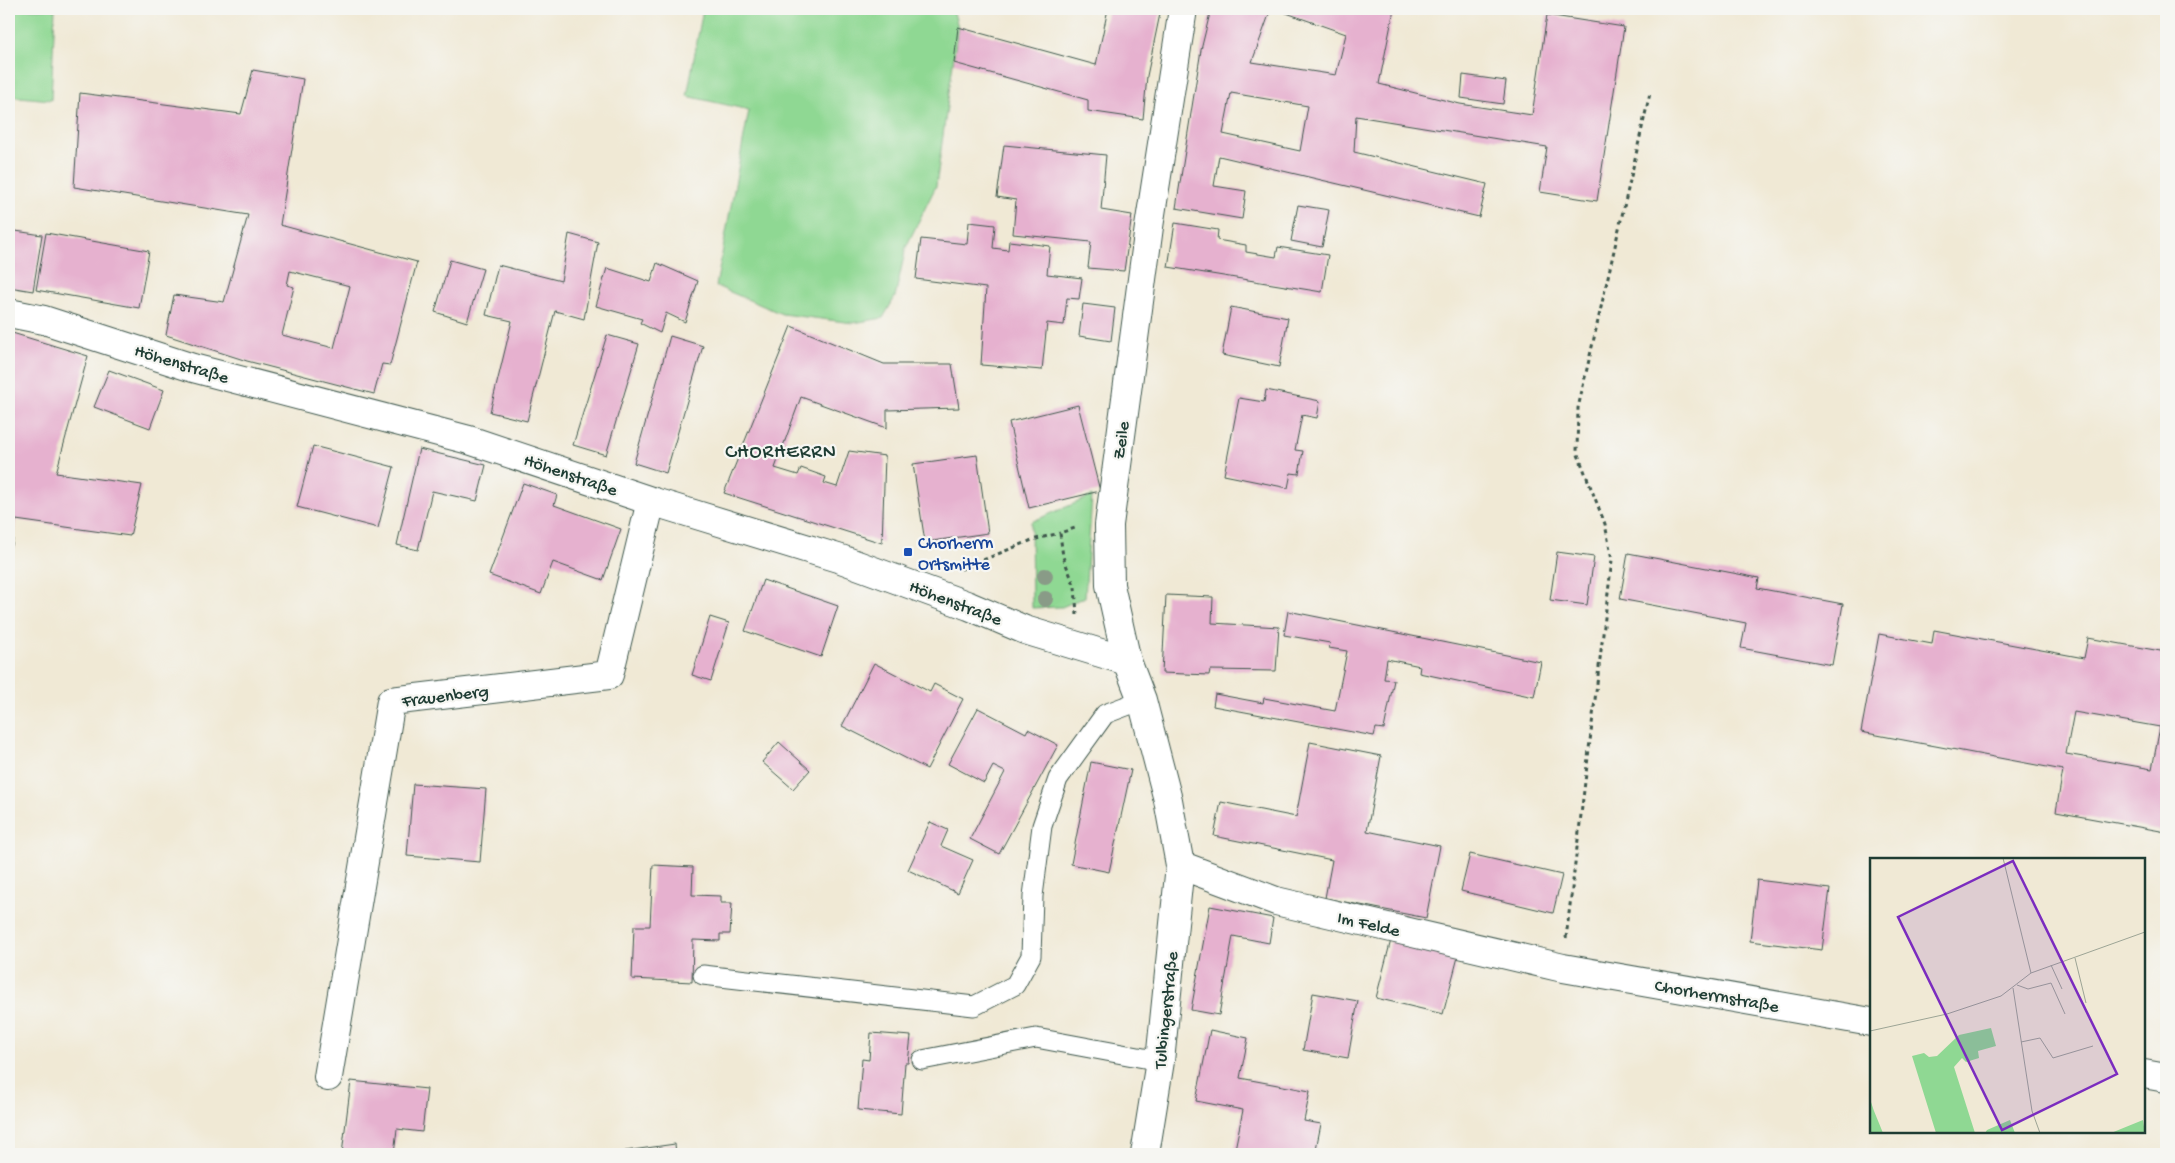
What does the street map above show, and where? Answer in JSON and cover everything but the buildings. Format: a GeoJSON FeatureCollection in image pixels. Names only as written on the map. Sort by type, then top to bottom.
{"type":"FeatureCollection","features":[{"type":"Feature","properties":{"kind":"street","name":"Zeile"},"geometry":{"type":"LineString","coordinates":[[1180,865],[1168,800],[1142,700],[1126,661],[1110,585],[1108,525],[1149,227],[1183,9]]}},
{"type":"Feature","properties":{"kind":"street","name":"Höhenstraße"},"geometry":{"type":"LineString","coordinates":[[9,313],[44,320],[192,368],[470,440],[651,502],[841,560],[1025,630],[1126,661]]}},
{"type":"Feature","properties":{"kind":"street","name":"Frauenberg"},"geometry":{"type":"LineString","coordinates":[[328,1077],[391,701],[609,675],[651,502]]}},
{"type":"Feature","properties":{"kind":"street","name":"Im Felde"},"geometry":{"type":"LineString","coordinates":[[1180,865],[1276,901],[1563,968]]}},
{"type":"Feature","properties":{"kind":"street","name":"Tulbingerstraße"},"geometry":{"type":"LineString","coordinates":[[1145,1154],[1160,1061],[1180,865]]}},
{"type":"Feature","properties":{"kind":"street","name":"Chorherrnstraße"},"geometry":{"type":"LineString","coordinates":[[1563,968],[1870,1022]]}},
{"type":"Feature","properties":{"kind":"street"},"geometry":{"type":"LineString","coordinates":[[2145,1074],[2166,1078]]}},
{"type":"Feature","properties":{"kind":"lane"},"geometry":{"type":"LineString","coordinates":[[703,975],[974,1006],[1015,986],[1031,956],[1033,896],[1042,826],[1058,779],[1106,714],[1142,700]]}},
{"type":"Feature","properties":{"kind":"lane"},"geometry":{"type":"LineString","coordinates":[[922,1060],[1036,1038],[1160,1061]]}},
{"type":"Feature","properties":{"kind":"path"},"geometry":{"type":"LineString","coordinates":[[1563,968],[1612,560],[1605,524],[1577,452],[1578,408],[1650,93]]}},
{"type":"Feature","properties":{"kind":"path"},"geometry":{"type":"LineString","coordinates":[[916,587],[1032,540],[1077,528],[1108,525]]}},
{"type":"Feature","properties":{"kind":"path"},"geometry":{"type":"LineString","coordinates":[[1060,532],[1063,557],[1075,587],[1080,648]]}},
{"type":"Feature","properties":{"kind":"green space"},"geometry":{"type":"Polygon","coordinates":[[[9,9],[55,9],[51,100],[9,96],[9,9]]]}},
{"type":"Feature","properties":{"kind":"green space"},"geometry":{"type":"Polygon","coordinates":[[[703,9],[953,9],[958,27],[936,186],[906,247],[895,297],[883,318],[853,323],[782,314],[716,286],[749,110],[687,96],[703,9]]]}},
{"type":"Feature","properties":{"kind":"green space"},"geometry":{"type":"Polygon","coordinates":[[[1092,496],[1085,597],[1062,607],[1032,608],[1031,522],[1092,496]]]}},
{"type":"Feature","properties":{"kind":"place","name":"Chorherrn Ortsmitte"},"geometry":{"type":"Point","coordinates":[908,552]}},
{"type":"Feature","properties":{"kind":"district","name":"CHORHERRN"},"geometry":{"type":"Point","coordinates":[781,450]}}]}
